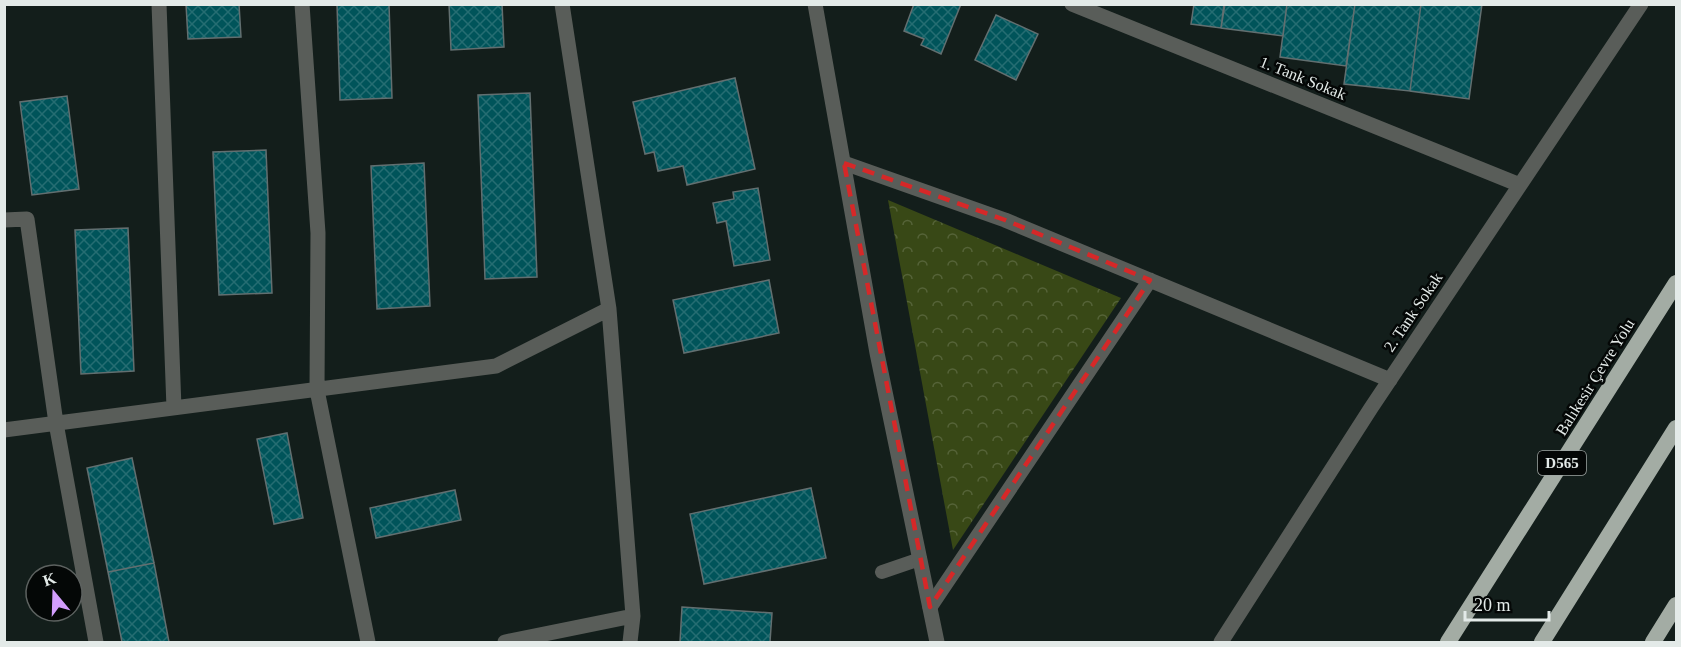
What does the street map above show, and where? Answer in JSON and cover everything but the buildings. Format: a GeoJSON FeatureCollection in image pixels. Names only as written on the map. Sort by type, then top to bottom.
{"type":"FeatureCollection","features":[{"type":"Feature","properties":{"kind":"highway","name":"Balıkesir Çevre Yolu"},"geometry":{"type":"LineString","coordinates":[[1448,642],[1677,283]]}},
{"type":"Feature","properties":{"kind":"highway"},"geometry":{"type":"LineString","coordinates":[[1542,642],[1677,428]]}},
{"type":"Feature","properties":{"kind":"highway"},"geometry":{"type":"LineString","coordinates":[[1653,642],[1677,605]]}},
{"type":"Feature","properties":{"kind":"street"},"geometry":{"type":"LineString","coordinates":[[159,4],[174,408]]}},
{"type":"Feature","properties":{"kind":"street"},"geometry":{"type":"LineString","coordinates":[[302,4],[318,233],[317,390],[368,642]]}},
{"type":"Feature","properties":{"kind":"street"},"geometry":{"type":"LineString","coordinates":[[562,4],[609,309],[633,616],[630,642]]}},
{"type":"Feature","properties":{"kind":"street"},"geometry":{"type":"LineString","coordinates":[[815,4],[877,353],[937,642]]}},
{"type":"Feature","properties":{"kind":"street","name":"1. Tank Sokak"},"geometry":{"type":"LineString","coordinates":[[1072,4],[1520,185]]}},
{"type":"Feature","properties":{"kind":"street","name":"2. Tank Sokak"},"geometry":{"type":"LineString","coordinates":[[1221,642],[1390,380],[1641,4]]}},
{"type":"Feature","properties":{"kind":"street"},"geometry":{"type":"LineString","coordinates":[[844,164],[1005,220],[1390,380]]}},
{"type":"Feature","properties":{"kind":"street"},"geometry":{"type":"LineString","coordinates":[[4,220],[27,219],[56,423],[96,642]]}},
{"type":"Feature","properties":{"kind":"street"},"geometry":{"type":"LineString","coordinates":[[930,607],[1150,280]]}},
{"type":"Feature","properties":{"kind":"street"},"geometry":{"type":"LineString","coordinates":[[4,430],[496,366],[609,309]]}},
{"type":"Feature","properties":{"kind":"street"},"geometry":{"type":"LineString","coordinates":[[505,642],[633,616]]}},
{"type":"Feature","properties":{"kind":"lane"},"geometry":{"type":"LineString","coordinates":[[882,572],[920,559]]}},
{"type":"Feature","properties":{"kind":"highlighted area"},"geometry":{"type":"Polygon","coordinates":[[[844,163],[1005,220],[1150,280],[930,607],[844,163]]]}},
{"type":"Feature","properties":{"kind":"green space"},"geometry":{"type":"Polygon","coordinates":[[[888,200],[1121,298],[953,550],[888,200]]]}}]}
